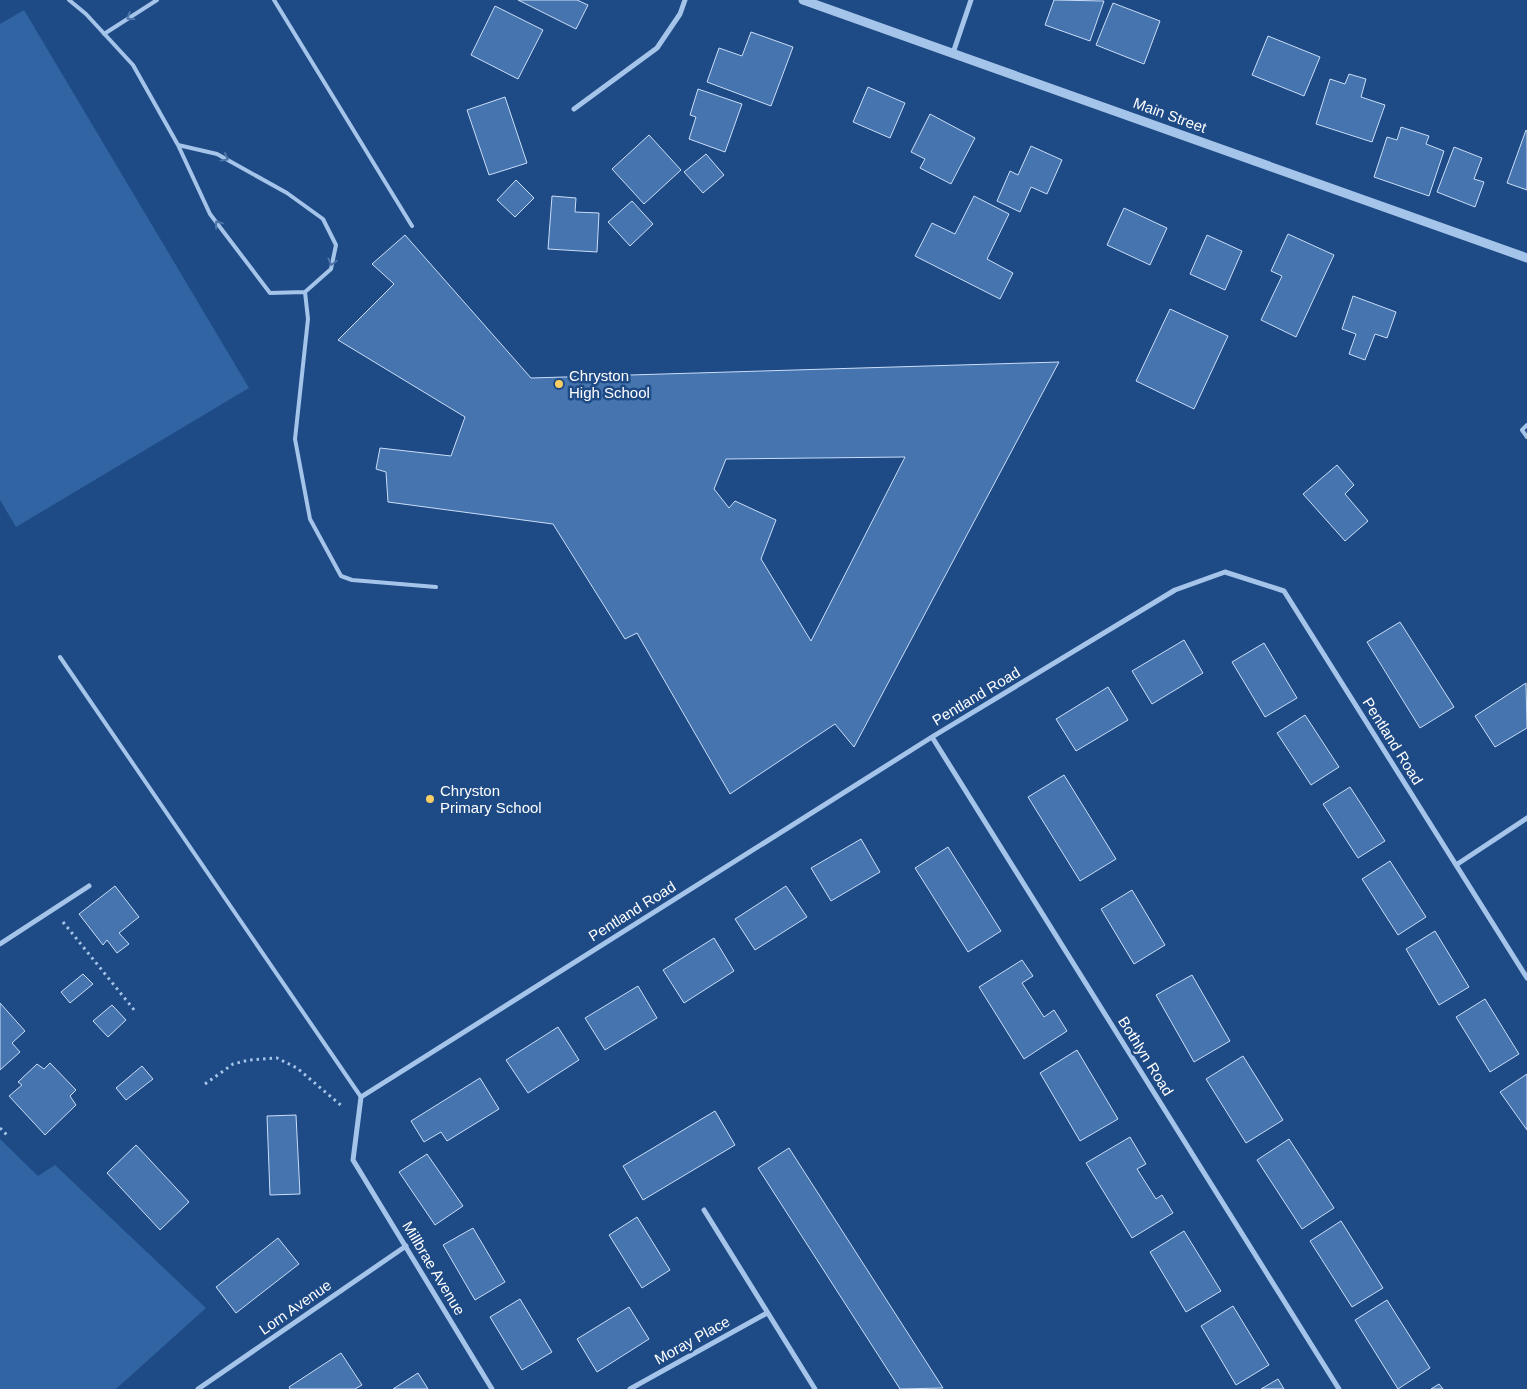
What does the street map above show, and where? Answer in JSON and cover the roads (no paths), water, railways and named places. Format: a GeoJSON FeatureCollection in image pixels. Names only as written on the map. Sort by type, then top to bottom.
{"type":"FeatureCollection","features":[{"type":"Feature","properties":{"kind":"street"},"geometry":{"type":"LineString","coordinates":[[574,109],[657,48],[680,14],[685,0]]}},
{"type":"Feature","properties":{"kind":"street","name":"Main Street"},"geometry":{"type":"LineString","coordinates":[[803,0],[1527,258]]}},
{"type":"Feature","properties":{"kind":"street"},"geometry":{"type":"LineString","coordinates":[[953,53],[971,0]]}},
{"type":"Feature","properties":{"kind":"street","name":"Pentland Road"},"geometry":{"type":"LineString","coordinates":[[361,1097],[932,737],[1175,590],[1225,572],[1284,591],[1527,978]]}},
{"type":"Feature","properties":{"kind":"street","name":"Bothlyn Road"},"geometry":{"type":"LineString","coordinates":[[932,737],[1339,1389]]}},
{"type":"Feature","properties":{"kind":"street"},"geometry":{"type":"LineString","coordinates":[[1456,865],[1527,818]]}},
{"type":"Feature","properties":{"kind":"street"},"geometry":{"type":"LineString","coordinates":[[0,944],[89,886]]}},
{"type":"Feature","properties":{"kind":"street","name":"Millbrae Avenue"},"geometry":{"type":"LineString","coordinates":[[361,1097],[353,1160],[492,1389]]}},
{"type":"Feature","properties":{"kind":"street"},"geometry":{"type":"LineString","coordinates":[[704,1210],[815,1389]]}},
{"type":"Feature","properties":{"kind":"street","name":"Lorn Avenue"},"geometry":{"type":"LineString","coordinates":[[198,1389],[406,1246]]}},
{"type":"Feature","properties":{"kind":"street","name":"Moray Place"},"geometry":{"type":"LineString","coordinates":[[630,1389],[767,1313]]}},
{"type":"Feature","properties":{"kind":"lane"},"geometry":{"type":"LineString","coordinates":[[69,0],[133,65],[178,145],[210,214],[270,292],[305,292],[331,269],[336,245],[323,219],[287,193],[217,154],[178,145]]}},
{"type":"Feature","properties":{"kind":"lane"},"geometry":{"type":"LineString","coordinates":[[104,34],[157,0]]}},
{"type":"Feature","properties":{"kind":"lane"},"geometry":{"type":"LineString","coordinates":[[274,0],[412,226]]}},
{"type":"Feature","properties":{"kind":"lane"},"geometry":{"type":"LineString","coordinates":[[305,292],[308,319],[295,439],[310,519],[341,576],[352,580],[436,586]]}},
{"type":"Feature","properties":{"kind":"lane"},"geometry":{"type":"LineString","coordinates":[[1527,425],[1522,430],[1527,437]]}},
{"type":"Feature","properties":{"kind":"lane"},"geometry":{"type":"LineString","coordinates":[[60,657],[361,1097]]}},
{"type":"Feature","properties":{"kind":"place","name":"Chryston High School"},"geometry":{"type":"Point","coordinates":[559,384]}},
{"type":"Feature","properties":{"kind":"place","name":"Chryston Primary School"},"geometry":{"type":"Point","coordinates":[430,799]}}]}
